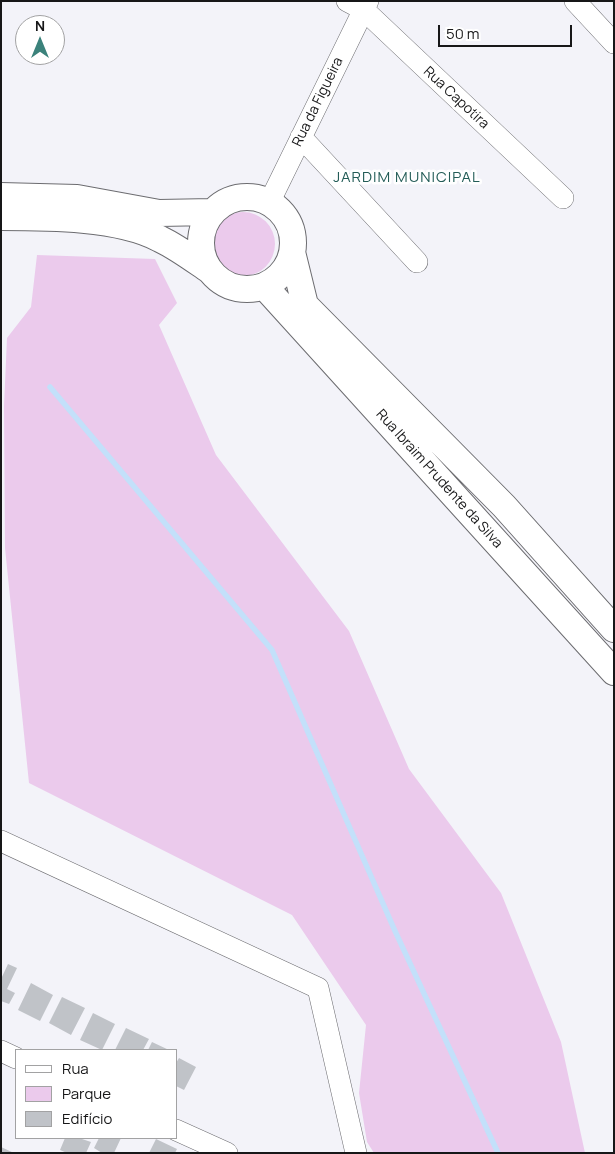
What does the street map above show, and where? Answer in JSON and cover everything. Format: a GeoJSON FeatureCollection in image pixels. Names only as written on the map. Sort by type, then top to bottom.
{"type":"FeatureCollection","features":[{"type":"Feature","properties":{"kind":"street"},"geometry":{"type":"LineString","coordinates":[[575,1],[614,43]]}},
{"type":"Feature","properties":{"kind":"street","name":"Rua da Figueira"},"geometry":{"type":"LineString","coordinates":[[269,203],[360,4]]}},
{"type":"Feature","properties":{"kind":"street","name":"Rua Capotira"},"geometry":{"type":"LineString","coordinates":[[360,4],[563,198]]}},
{"type":"Feature","properties":{"kind":"street"},"geometry":{"type":"LineString","coordinates":[[300,137],[416,262]]}},
{"type":"Feature","properties":{"kind":"street"},"geometry":{"type":"LineString","coordinates":[[1,196],[77,198],[158,213],[212,212]]}},
{"type":"Feature","properties":{"kind":"street"},"geometry":{"type":"LineString","coordinates":[[1,217],[45,217],[112,223],[159,238],[209,270],[220,280],[234,287],[249,289],[264,286],[282,272],[292,252],[293,238],[289,224],[281,212],[269,203],[255,198],[239,198],[224,203],[212,212],[204,226],[201,241],[202,256],[209,270]]}},
{"type":"Feature","properties":{"kind":"street","name":"Rua Ibraim Prudente da Silva"},"geometry":{"type":"LineString","coordinates":[[292,252],[305,306],[504,506],[614,629]]}},
{"type":"Feature","properties":{"kind":"street","name":"Rua Ibraim Prudente da Silva"},"geometry":{"type":"LineString","coordinates":[[264,286],[614,672]]}},
{"type":"Feature","properties":{"kind":"street"},"geometry":{"type":"LineString","coordinates":[[1,841],[318,988],[356,1153]]}},
{"type":"Feature","properties":{"kind":"street"},"geometry":{"type":"LineString","coordinates":[[1,1051],[15,1058]]}},
{"type":"Feature","properties":{"kind":"street"},"geometry":{"type":"LineString","coordinates":[[178,1131],[227,1153]]}},
{"type":"Feature","properties":{"kind":"green space"},"geometry":{"type":"Polygon","coordinates":[[[243,212],[261,218],[269,226],[275,244],[269,262],[261,270],[243,276],[225,270],[217,262],[211,244],[217,226],[225,218],[243,212]]]}},
{"type":"Feature","properties":{"kind":"green space"},"geometry":{"type":"Polygon","coordinates":[[[37,255],[155,259],[177,303],[159,325],[216,455],[349,631],[409,769],[501,893],[561,1042],[585,1153],[374,1153],[367,1142],[359,1093],[366,1025],[292,915],[29,783],[5,548],[4,406],[7,338],[31,307],[37,255]]]}},
{"type":"Feature","properties":{"kind":"building"},"geometry":{"type":"Polygon","coordinates":[[[8,964],[17,968],[7,989],[15,993],[9,1004],[1,1001],[1,979],[8,964]]]}},
{"type":"Feature","properties":{"kind":"building"},"geometry":{"type":"Polygon","coordinates":[[[31,983],[53,995],[40,1021],[18,1010],[31,983]]]}},
{"type":"Feature","properties":{"kind":"building"},"geometry":{"type":"Polygon","coordinates":[[[62,997],[85,1008],[71,1035],[49,1023],[62,997]]]}},
{"type":"Feature","properties":{"kind":"building"},"geometry":{"type":"Polygon","coordinates":[[[93,1013],[115,1024],[102,1049],[80,1040],[93,1013]]]}},
{"type":"Feature","properties":{"kind":"building"},"geometry":{"type":"Polygon","coordinates":[[[126,1028],[149,1039],[144,1049],[116,1049],[126,1028]]]}},
{"type":"Feature","properties":{"kind":"building"},"geometry":{"type":"Polygon","coordinates":[[[152,1042],[167,1049],[148,1049],[152,1042]]]}},
{"type":"Feature","properties":{"kind":"building"},"geometry":{"type":"Polygon","coordinates":[[[179,1058],[196,1067],[184,1090],[178,1087],[179,1058]]]}},
{"type":"Feature","properties":{"kind":"building"},"geometry":{"type":"Polygon","coordinates":[[[65,1139],[82,1139],[91,1142],[86,1153],[67,1153],[60,1150],[65,1139]]]}},
{"type":"Feature","properties":{"kind":"building"},"geometry":{"type":"Polygon","coordinates":[[[98,1139],[121,1139],[114,1153],[102,1153],[94,1148],[98,1139]]]}},
{"type":"Feature","properties":{"kind":"building"},"geometry":{"type":"Polygon","coordinates":[[[156,1139],[177,1149],[175,1153],[149,1153],[156,1139]]]}},
{"type":"Feature","properties":{"kind":"building"},"geometry":{"type":"Polygon","coordinates":[[[1,1147],[14,1153],[1,1153],[1,1147]]]}},
{"type":"Feature","properties":{"kind":"waterway"},"geometry":{"type":"LineString","coordinates":[[50,387],[272,650],[395,931],[498,1153]]}},
{"type":"Feature","properties":{"kind":"district","name":"JARDIM MUNICIPAL"},"geometry":{"type":"Point","coordinates":[407,178]}}]}
